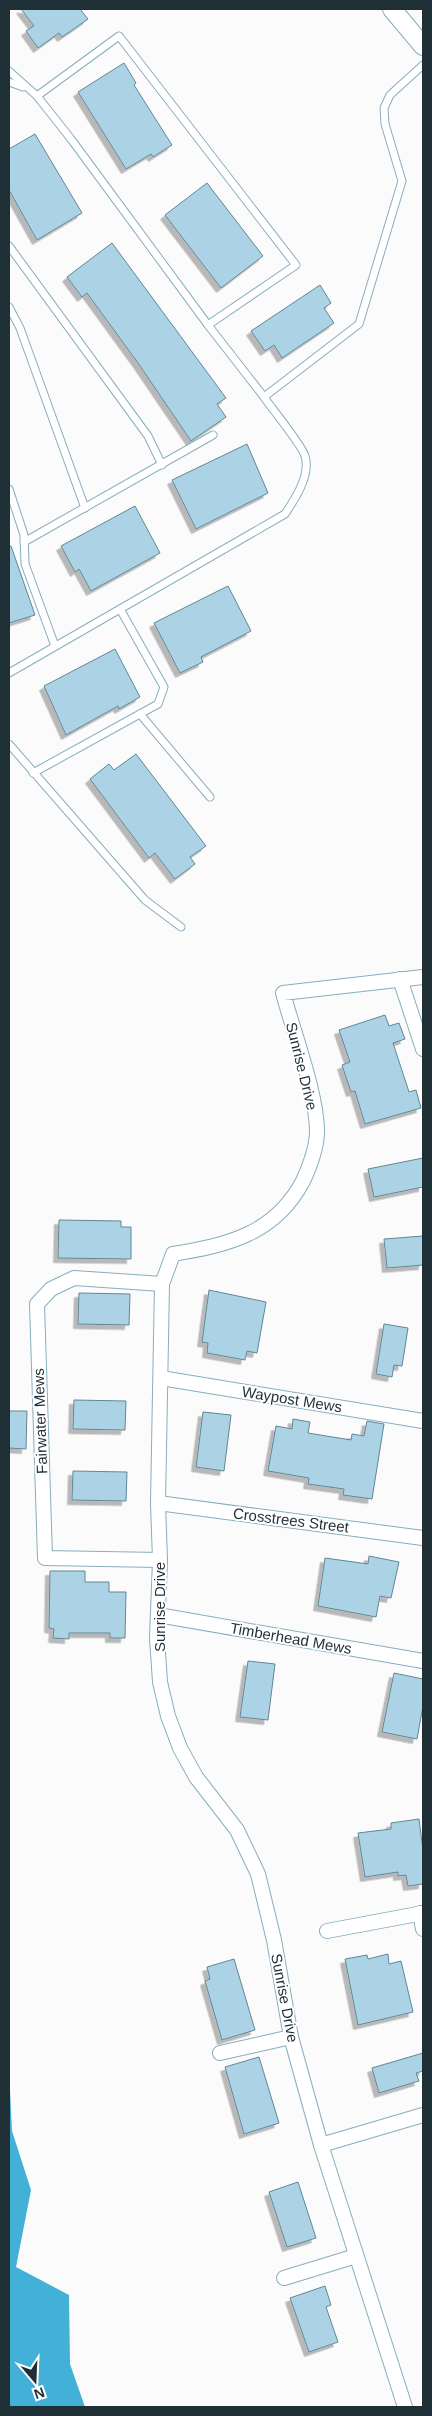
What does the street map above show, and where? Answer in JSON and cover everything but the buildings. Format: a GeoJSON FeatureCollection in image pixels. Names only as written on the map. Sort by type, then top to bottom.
{"type":"FeatureCollection","features":[{"type":"Feature","properties":{"kind":"street"},"geometry":{"type":"LineString","coordinates":[[392,9],[423,46]]}},
{"type":"Feature","properties":{"kind":"street","name":"Sunrise Drive"},"geometry":{"type":"LineString","coordinates":[[405,2407],[321,2145],[291,2037],[274,1940],[258,1874],[237,1830],[196,1777],[180,1748],[168,1716],[160,1682],[158,1503],[162,1284],[173,1254],[235,1241],[260,1227],[284,1210],[313,1161],[317,1133],[313,1100],[283,993],[423,977]]}},
{"type":"Feature","properties":{"kind":"street"},"geometry":{"type":"LineString","coordinates":[[400,980],[423,1049]]}},
{"type":"Feature","properties":{"kind":"street","name":"Fairwater Mews"},"geometry":{"type":"LineString","coordinates":[[160,1560],[45,1558],[37,1304],[52,1289],[74,1278],[162,1284]]}},
{"type":"Feature","properties":{"kind":"street","name":"Waypost Mews"},"geometry":{"type":"LineString","coordinates":[[161,1378],[423,1421]]}},
{"type":"Feature","properties":{"kind":"street","name":"Crosstrees Street"},"geometry":{"type":"LineString","coordinates":[[158,1503],[423,1538]]}},
{"type":"Feature","properties":{"kind":"street","name":"Timberhead Mews"},"geometry":{"type":"LineString","coordinates":[[158,1615],[423,1661]]}},
{"type":"Feature","properties":{"kind":"street"},"geometry":{"type":"LineString","coordinates":[[327,1931],[422,1913],[423,1929]]}},
{"type":"Feature","properties":{"kind":"street"},"geometry":{"type":"LineString","coordinates":[[220,2052],[291,2037]]}},
{"type":"Feature","properties":{"kind":"street"},"geometry":{"type":"LineString","coordinates":[[321,2145],[423,2115]]}},
{"type":"Feature","properties":{"kind":"street"},"geometry":{"type":"LineString","coordinates":[[284,2278],[356,2256]]}},
{"type":"Feature","properties":{"kind":"lane"},"geometry":{"type":"LineString","coordinates":[[37,96],[119,36],[296,266],[208,325]]}},
{"type":"Feature","properties":{"kind":"lane"},"geometry":{"type":"LineString","coordinates":[[264,397],[359,324],[402,181],[385,124],[384,108],[390,95],[423,65]]}},
{"type":"Feature","properties":{"kind":"lane"},"geometry":{"type":"LineString","coordinates":[[9,71],[37,96],[264,397],[305,455],[306,469],[293,502],[285,514],[9,673]]}},
{"type":"Feature","properties":{"kind":"lane"},"geometry":{"type":"LineString","coordinates":[[9,82],[26,88]]}},
{"type":"Feature","properties":{"kind":"lane"},"geometry":{"type":"LineString","coordinates":[[9,246],[148,436],[162,464]]}},
{"type":"Feature","properties":{"kind":"lane"},"geometry":{"type":"LineString","coordinates":[[9,307],[20,328],[85,508]]}},
{"type":"Feature","properties":{"kind":"lane"},"geometry":{"type":"LineString","coordinates":[[24,542],[213,435]]}},
{"type":"Feature","properties":{"kind":"lane"},"geometry":{"type":"LineString","coordinates":[[9,489],[24,535],[25,564],[55,646]]}},
{"type":"Feature","properties":{"kind":"lane"},"geometry":{"type":"LineString","coordinates":[[33,773],[158,704],[164,686],[120,609]]}},
{"type":"Feature","properties":{"kind":"lane"},"geometry":{"type":"LineString","coordinates":[[140,714],[210,797]]}},
{"type":"Feature","properties":{"kind":"lane"},"geometry":{"type":"LineString","coordinates":[[9,744],[145,900],[180,927]]}},
{"type":"Feature","properties":{"kind":"water"},"geometry":{"type":"Polygon","coordinates":[[[9,2069],[12,2131],[31,2190],[16,2267],[69,2295],[70,2364],[85,2407],[9,2407],[9,2069]]]}}]}
